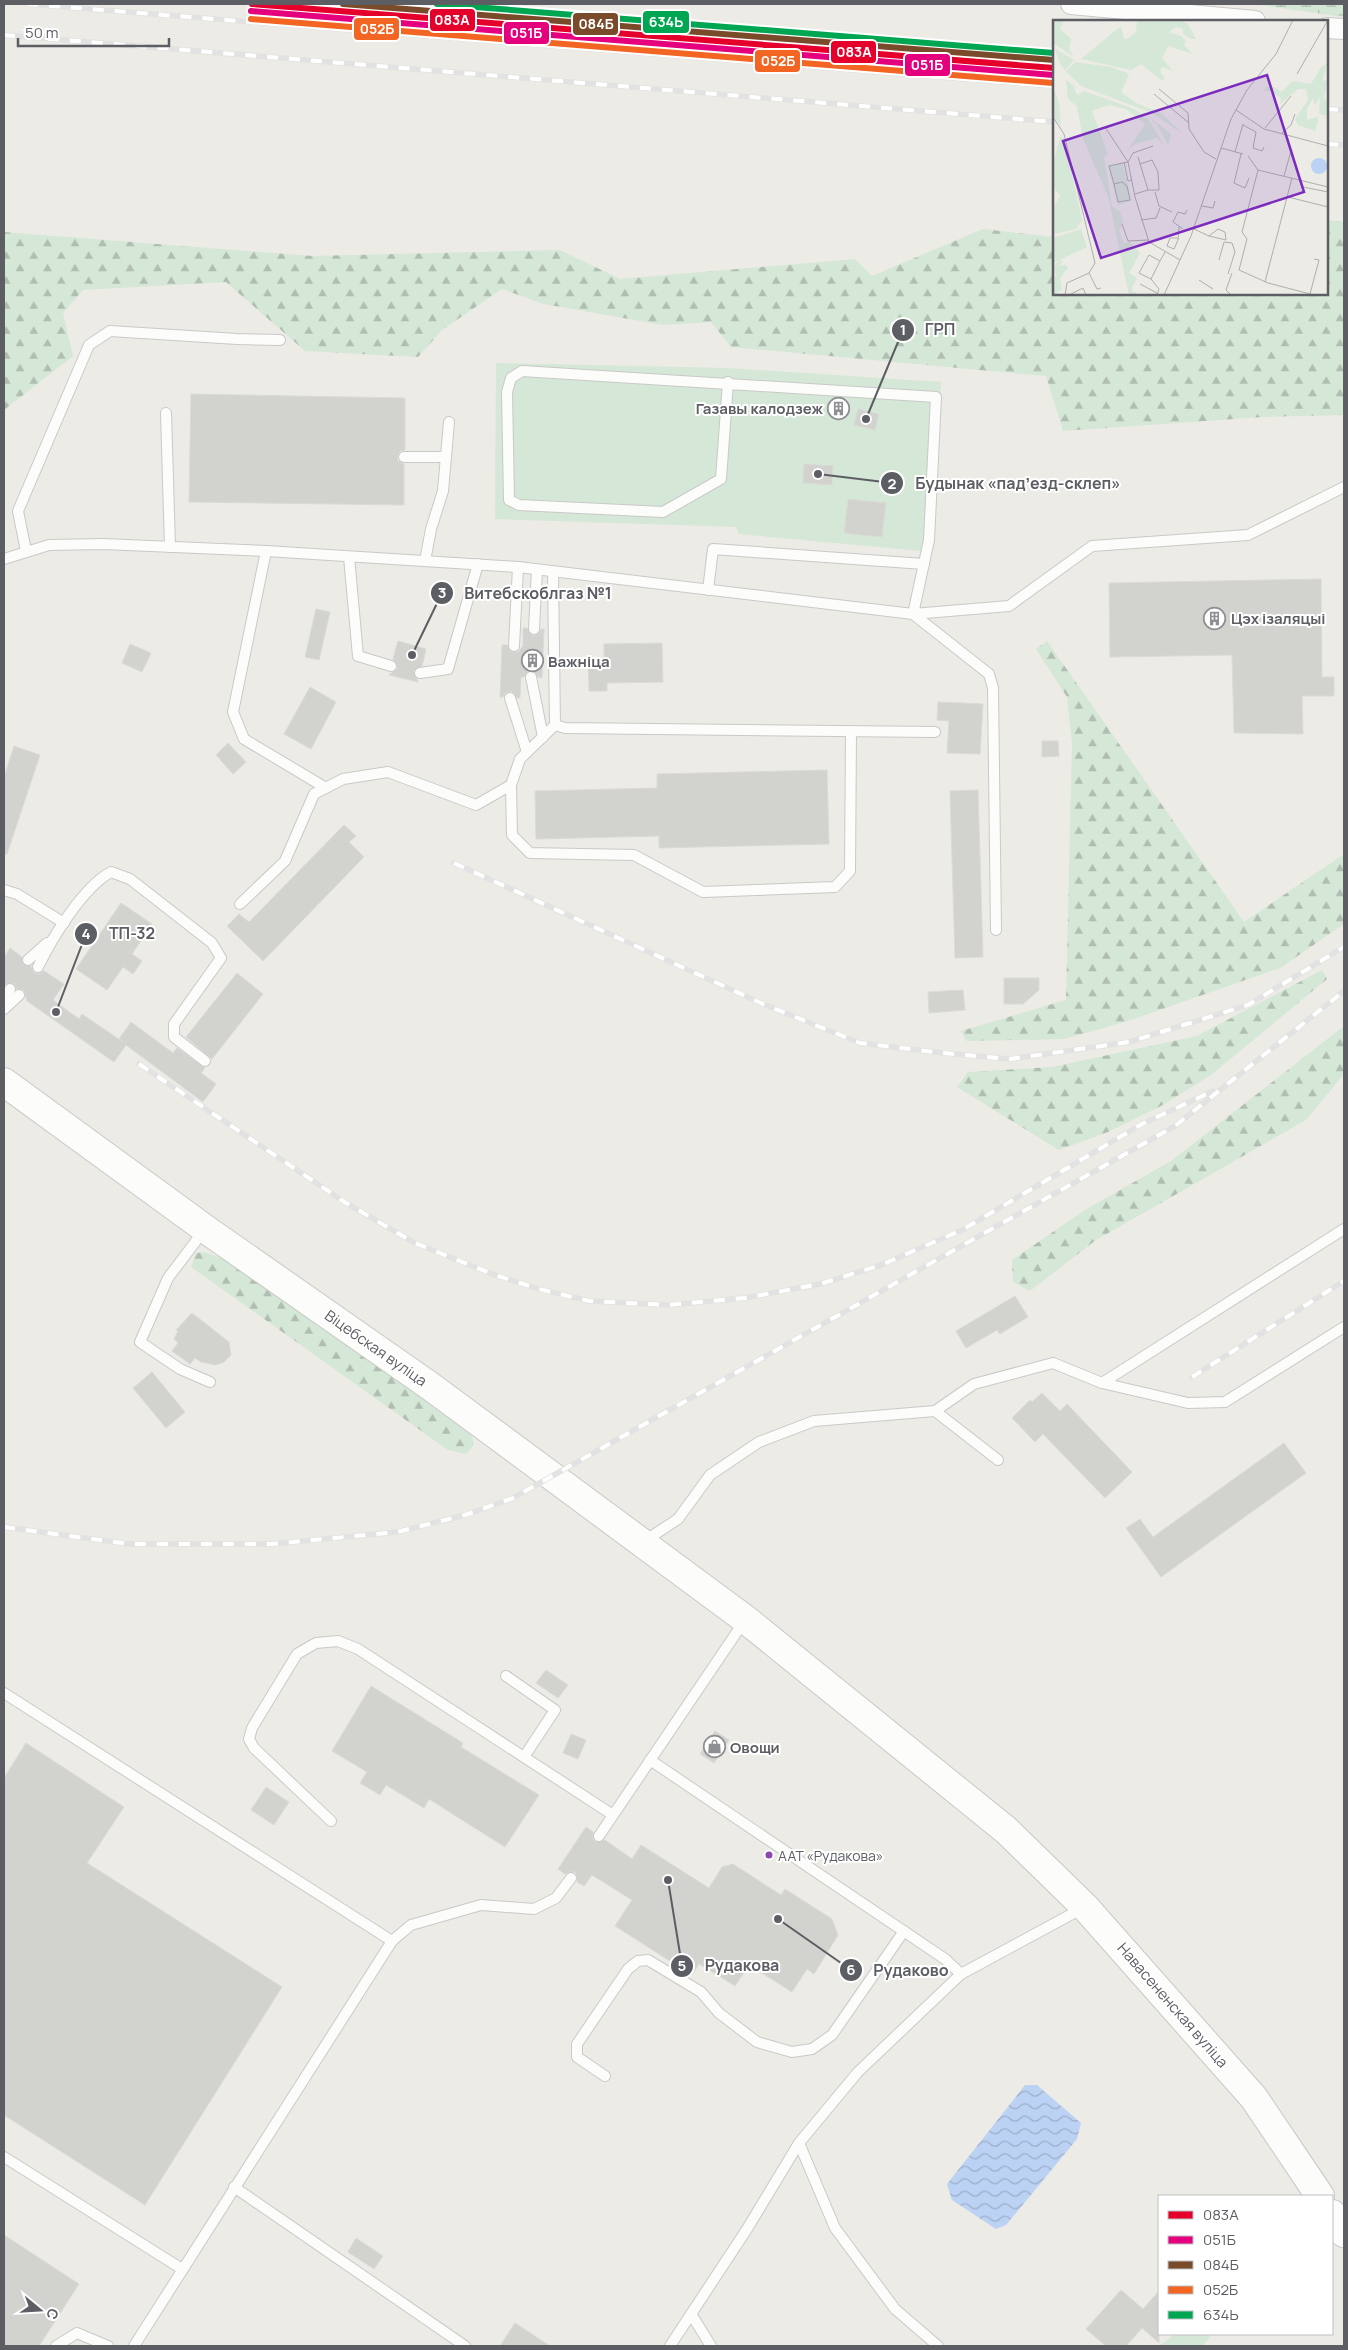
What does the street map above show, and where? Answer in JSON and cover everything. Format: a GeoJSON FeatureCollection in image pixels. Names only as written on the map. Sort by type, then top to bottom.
{"type":"FeatureCollection","features":[{"type":"Feature","properties":{"kind":"main road","name":"Віцебская вуліца"},"geometry":{"type":"LineString","coordinates":[[4,1082],[205,1228],[430,1386],[642,1542],[745,1619],[1006,1830]]}},
{"type":"Feature","properties":{"kind":"main road","name":"Навасененская вуліца"},"geometry":{"type":"LineString","coordinates":[[1006,1830],[1086,1907],[1254,2098],[1319,2195]]}},
{"type":"Feature","properties":{"kind":"main road"},"geometry":{"type":"LineString","coordinates":[[1333,2216],[1344,2233]]}},
{"type":"Feature","properties":{"kind":"street"},"geometry":{"type":"LineString","coordinates":[[1071,4],[1244,20]]}},
{"type":"Feature","properties":{"kind":"street"},"geometry":{"type":"LineString","coordinates":[[1328,28],[1344,29]]}},
{"type":"Feature","properties":{"kind":"lane"},"geometry":{"type":"LineString","coordinates":[[26,552],[18,511],[89,345],[110,331],[236,340],[280,340]]}},
{"type":"Feature","properties":{"kind":"lane"},"geometry":{"type":"LineString","coordinates":[[728,382],[721,478],[663,512],[519,505],[510,500],[507,392],[511,378],[522,371],[728,382],[936,397],[929,540],[913,614]]}},
{"type":"Feature","properties":{"kind":"lane"},"geometry":{"type":"LineString","coordinates":[[166,413],[170,547]]}},
{"type":"Feature","properties":{"kind":"lane"},"geometry":{"type":"LineString","coordinates":[[425,561],[431,529],[443,491],[449,422]]}},
{"type":"Feature","properties":{"kind":"lane"},"geometry":{"type":"LineString","coordinates":[[404,457],[446,457]]}},
{"type":"Feature","properties":{"kind":"lane"},"geometry":{"type":"LineString","coordinates":[[4,559],[49,545],[103,544],[266,551],[478,564],[913,614],[1009,606],[1092,546],[1248,535],[1344,487]]}},
{"type":"Feature","properties":{"kind":"lane"},"geometry":{"type":"LineString","coordinates":[[708,590],[713,549],[924,564]]}},
{"type":"Feature","properties":{"kind":"lane"},"geometry":{"type":"LineString","coordinates":[[266,551],[233,712],[244,739],[326,788]]}},
{"type":"Feature","properties":{"kind":"lane"},"geometry":{"type":"LineString","coordinates":[[349,557],[358,656],[391,666]]}},
{"type":"Feature","properties":{"kind":"lane"},"geometry":{"type":"LineString","coordinates":[[420,673],[448,669],[478,564]]}},
{"type":"Feature","properties":{"kind":"lane"},"geometry":{"type":"LineString","coordinates":[[514,646],[518,568]]}},
{"type":"Feature","properties":{"kind":"lane"},"geometry":{"type":"LineString","coordinates":[[534,629],[537,570]]}},
{"type":"Feature","properties":{"kind":"lane"},"geometry":{"type":"LineString","coordinates":[[553,572],[555,725],[520,759],[511,785],[512,835],[530,853],[634,855],[703,892],[835,887],[850,871],[851,731]]}},
{"type":"Feature","properties":{"kind":"lane"},"geometry":{"type":"LineString","coordinates":[[913,614],[989,674],[993,688],[996,930]]}},
{"type":"Feature","properties":{"kind":"lane"},"geometry":{"type":"LineString","coordinates":[[532,677],[543,737]]}},
{"type":"Feature","properties":{"kind":"lane"},"geometry":{"type":"LineString","coordinates":[[510,698],[527,752]]}},
{"type":"Feature","properties":{"kind":"lane"},"geometry":{"type":"LineString","coordinates":[[555,725],[565,728],[935,732]]}},
{"type":"Feature","properties":{"kind":"lane"},"geometry":{"type":"LineString","coordinates":[[240,904],[285,861],[314,794],[343,779],[388,772],[476,805],[511,785]]}},
{"type":"Feature","properties":{"kind":"lane"},"geometry":{"type":"LineString","coordinates":[[38,967],[52,939],[98,879],[111,872],[130,880],[212,943],[221,958],[174,1024],[174,1037],[205,1061]]}},
{"type":"Feature","properties":{"kind":"lane"},"geometry":{"type":"LineString","coordinates":[[4,890],[16,894],[64,923]]}},
{"type":"Feature","properties":{"kind":"lane"},"geometry":{"type":"LineString","coordinates":[[28,960],[52,939]]}},
{"type":"Feature","properties":{"kind":"lane"},"geometry":{"type":"LineString","coordinates":[[4,1001],[10,989]]}},
{"type":"Feature","properties":{"kind":"lane"},"geometry":{"type":"LineString","coordinates":[[4,1009],[19,995]]}},
{"type":"Feature","properties":{"kind":"lane"},"geometry":{"type":"LineString","coordinates":[[205,1228],[168,1278],[140,1342],[180,1369],[210,1382]]}},
{"type":"Feature","properties":{"kind":"lane"},"geometry":{"type":"LineString","coordinates":[[1102,1383],[1344,1229]]}},
{"type":"Feature","properties":{"kind":"lane"},"geometry":{"type":"LineString","coordinates":[[642,1542],[678,1519],[710,1475],[759,1442],[814,1421],[935,1411],[974,1384],[1053,1363],[1102,1383],[1188,1403],[1224,1402],[1344,1327]]}},
{"type":"Feature","properties":{"kind":"lane"},"geometry":{"type":"LineString","coordinates":[[935,1411],[998,1460]]}},
{"type":"Feature","properties":{"kind":"lane"},"geometry":{"type":"LineString","coordinates":[[600,1836],[745,1619]]}},
{"type":"Feature","properties":{"kind":"lane"},"geometry":{"type":"LineString","coordinates":[[331,1821],[254,1748],[249,1739],[252,1728],[297,1654],[316,1643],[338,1641],[358,1649],[613,1815]]}},
{"type":"Feature","properties":{"kind":"lane"},"geometry":{"type":"LineString","coordinates":[[506,1676],[555,1710],[524,1757]]}},
{"type":"Feature","properties":{"kind":"lane"},"geometry":{"type":"LineString","coordinates":[[4,1693],[392,1941]]}},
{"type":"Feature","properties":{"kind":"lane"},"geometry":{"type":"LineString","coordinates":[[650,1760],[945,1959],[961,1974]]}},
{"type":"Feature","properties":{"kind":"lane"},"geometry":{"type":"LineString","coordinates":[[134,2346],[392,1941],[411,1925],[481,1905],[534,1909],[556,1898],[571,1878]]}},
{"type":"Feature","properties":{"kind":"lane"},"geometry":{"type":"LineString","coordinates":[[670,2346],[747,2229],[798,2143],[858,2072],[961,1974],[1086,1907]]}},
{"type":"Feature","properties":{"kind":"lane"},"geometry":{"type":"LineString","coordinates":[[605,2076],[577,2057],[577,2044],[628,1969],[638,1961],[648,1960],[701,1992],[719,2013],[757,2042],[792,2052],[812,2049],[832,2035],[904,1931]]}},
{"type":"Feature","properties":{"kind":"lane"},"geometry":{"type":"LineString","coordinates":[[798,2143],[835,2228],[895,2309],[938,2346]]}},
{"type":"Feature","properties":{"kind":"lane"},"geometry":{"type":"LineString","coordinates":[[5,2159],[182,2269]]}},
{"type":"Feature","properties":{"kind":"lane"},"geometry":{"type":"LineString","coordinates":[[234,2187],[464,2346]]}},
{"type":"Feature","properties":{"kind":"lane"},"geometry":{"type":"LineString","coordinates":[[691,2314],[711,2346]]}},
{"type":"Feature","properties":{"kind":"lane"},"geometry":{"type":"LineString","coordinates":[[56,2346],[76,2333],[108,2346]]}},
{"type":"Feature","properties":{"kind":"green space"},"geometry":{"type":"Polygon","coordinates":[[[1252,4],[1344,4],[1344,17],[1252,4]]]}},
{"type":"Feature","properties":{"kind":"green space"},"geometry":{"type":"Polygon","coordinates":[[[1328,220],[1344,222],[1344,415],[1263,417],[1063,431],[1046,376],[731,347],[711,322],[663,325],[544,304],[502,289],[442,330],[418,357],[305,351],[226,282],[83,290],[63,313],[73,356],[4,410],[4,232],[312,256],[560,250],[620,279],[855,259],[872,276],[983,229],[1053,237],[1053,295],[1328,295],[1328,220]]]}},
{"type":"Feature","properties":{"kind":"green space"},"geometry":{"type":"Polygon","coordinates":[[[496,363],[727,368],[941,382],[932,552],[739,534],[736,527],[495,519],[496,363]]]}},
{"type":"Feature","properties":{"kind":"green space"},"geometry":{"type":"Polygon","coordinates":[[[1047,641],[1244,922],[1344,854],[1344,924],[1280,968],[1131,1020],[1065,1039],[967,1041],[961,1031],[1066,1000],[1072,743],[1067,697],[1036,649],[1047,641]]]}},
{"type":"Feature","properties":{"kind":"green space"},"geometry":{"type":"Polygon","coordinates":[[[1322,970],[1327,979],[1211,1075],[1161,1106],[1108,1132],[1059,1150],[957,1087],[968,1072],[1052,1067],[1197,1036],[1322,970]]]}},
{"type":"Feature","properties":{"kind":"green space"},"geometry":{"type":"Polygon","coordinates":[[[1344,1026],[1344,1074],[1306,1120],[1096,1240],[1030,1291],[1013,1282],[1012,1260],[1085,1210],[1171,1161],[1344,1026]]]}},
{"type":"Feature","properties":{"kind":"green space"},"geometry":{"type":"Polygon","coordinates":[[[203,1252],[228,1260],[471,1431],[474,1445],[466,1454],[448,1450],[191,1267],[196,1253],[203,1252]]]}},
{"type":"Feature","properties":{"kind":"green space"},"geometry":{"type":"Polygon","coordinates":[[[1174,2335],[1211,2335],[1203,2346],[1159,2346],[1174,2335]]]}},
{"type":"Feature","properties":{"kind":"water"},"geometry":{"type":"Polygon","coordinates":[[[1025,2085],[1037,2085],[1081,2123],[1077,2139],[1006,2225],[996,2229],[952,2200],[947,2184],[1025,2085]]]}},
{"type":"Feature","properties":{"kind":"building"},"geometry":{"type":"Polygon","coordinates":[[[191,394],[405,398],[405,450],[400,451],[397,457],[398,461],[404,464],[404,505],[189,502],[191,394]]]}},
{"type":"Feature","properties":{"kind":"building"},"geometry":{"type":"Polygon","coordinates":[[[858,409],[879,414],[875,430],[854,425],[858,409]]]}},
{"type":"Feature","properties":{"kind":"building"},"geometry":{"type":"Polygon","coordinates":[[[804,464],[833,466],[832,485],[803,483],[804,464]]]}},
{"type":"Feature","properties":{"kind":"building"},"geometry":{"type":"Polygon","coordinates":[[[848,499],[886,503],[882,537],[844,533],[848,499]]]}},
{"type":"Feature","properties":{"kind":"building","name":"Цэх ізаляцыі"},"geometry":{"type":"Polygon","coordinates":[[[1321,579],[1322,677],[1334,677],[1334,696],[1302,696],[1303,734],[1234,733],[1232,655],[1110,657],[1109,583],[1321,579]]]}},
{"type":"Feature","properties":{"kind":"building"},"geometry":{"type":"Polygon","coordinates":[[[316,609],[330,612],[319,660],[305,657],[316,609]]]}},
{"type":"Feature","properties":{"kind":"building"},"geometry":{"type":"Polygon","coordinates":[[[523,628],[527,628],[530,634],[534,636],[541,629],[544,629],[542,678],[538,677],[534,671],[529,670],[524,677],[521,677],[520,698],[517,698],[511,691],[500,697],[502,645],[507,645],[511,652],[518,652],[523,646],[523,628]]]}},
{"type":"Feature","properties":{"kind":"building"},"geometry":{"type":"Polygon","coordinates":[[[398,641],[426,649],[422,666],[414,671],[418,682],[389,675],[398,668],[393,659],[398,641]]]}},
{"type":"Feature","properties":{"kind":"building"},"geometry":{"type":"Polygon","coordinates":[[[662,643],[663,682],[607,683],[607,691],[589,691],[588,659],[604,658],[604,644],[662,643]]]}},
{"type":"Feature","properties":{"kind":"building"},"geometry":{"type":"Polygon","coordinates":[[[130,644],[151,653],[142,672],[122,663],[130,644]]]}},
{"type":"Feature","properties":{"kind":"building"},"geometry":{"type":"Polygon","coordinates":[[[310,687],[336,702],[311,749],[284,734],[310,687]]]}},
{"type":"Feature","properties":{"kind":"building"},"geometry":{"type":"Polygon","coordinates":[[[938,702],[983,704],[980,754],[947,753],[949,721],[937,720],[938,702]]]}},
{"type":"Feature","properties":{"kind":"building"},"geometry":{"type":"Polygon","coordinates":[[[1042,741],[1058,741],[1059,756],[1042,757],[1042,741]]]}},
{"type":"Feature","properties":{"kind":"building"},"geometry":{"type":"Polygon","coordinates":[[[228,743],[246,762],[233,774],[216,755],[228,743]]]}},
{"type":"Feature","properties":{"kind":"building"},"geometry":{"type":"Polygon","coordinates":[[[14,746],[40,755],[7,854],[4,854],[4,777],[14,746]]]}},
{"type":"Feature","properties":{"kind":"building"},"geometry":{"type":"Polygon","coordinates":[[[827,770],[829,844],[659,848],[659,836],[536,839],[535,791],[657,788],[657,774],[827,770]]]}},
{"type":"Feature","properties":{"kind":"building"},"geometry":{"type":"Polygon","coordinates":[[[978,790],[983,957],[955,958],[950,791],[978,790]]]}},
{"type":"Feature","properties":{"kind":"building"},"geometry":{"type":"Polygon","coordinates":[[[344,825],[356,836],[349,842],[364,857],[263,961],[227,926],[239,914],[249,922],[344,825]]]}},
{"type":"Feature","properties":{"kind":"building"},"geometry":{"type":"Polygon","coordinates":[[[121,903],[152,924],[132,954],[142,961],[133,974],[123,967],[107,990],[76,969],[121,903]]]}},
{"type":"Feature","properties":{"kind":"building"},"geometry":{"type":"Polygon","coordinates":[[[10,948],[22,957],[23,964],[31,966],[34,973],[39,974],[44,971],[64,984],[53,1000],[79,1019],[82,1014],[123,1042],[119,1039],[131,1022],[173,1053],[177,1048],[205,1068],[201,1073],[216,1084],[203,1102],[126,1045],[114,1062],[27,1001],[24,990],[17,989],[13,983],[4,985],[4,957],[10,948]]]}},
{"type":"Feature","properties":{"kind":"building"},"geometry":{"type":"Polygon","coordinates":[[[237,973],[263,994],[212,1059],[186,1037],[237,973]]]}},
{"type":"Feature","properties":{"kind":"building"},"geometry":{"type":"Polygon","coordinates":[[[1004,978],[1039,978],[1039,990],[1023,1004],[1004,1004],[1004,978]]]}},
{"type":"Feature","properties":{"kind":"building"},"geometry":{"type":"Polygon","coordinates":[[[963,990],[965,1010],[929,1013],[928,992],[963,990]]]}},
{"type":"Feature","properties":{"kind":"building"},"geometry":{"type":"Polygon","coordinates":[[[1015,1296],[1028,1317],[1000,1334],[997,1330],[966,1348],[956,1331],[1015,1296]]]}},
{"type":"Feature","properties":{"kind":"building"},"geometry":{"type":"Polygon","coordinates":[[[192,1313],[229,1342],[231,1355],[224,1362],[216,1365],[201,1362],[195,1358],[190,1364],[172,1351],[178,1343],[174,1339],[178,1331],[176,1330],[192,1313]]]}},
{"type":"Feature","properties":{"kind":"building"},"geometry":{"type":"Polygon","coordinates":[[[152,1372],[185,1412],[166,1428],[133,1388],[152,1372]]]}},
{"type":"Feature","properties":{"kind":"building"},"geometry":{"type":"Polygon","coordinates":[[[1042,1393],[1060,1411],[1067,1404],[1132,1472],[1105,1498],[1043,1434],[1035,1442],[1012,1418],[1030,1400],[1032,1402],[1042,1393]]]}},
{"type":"Feature","properties":{"kind":"building"},"geometry":{"type":"Polygon","coordinates":[[[1284,1443],[1306,1473],[1161,1577],[1126,1528],[1140,1519],[1153,1537],[1284,1443]]]}},
{"type":"Feature","properties":{"kind":"building"},"geometry":{"type":"Polygon","coordinates":[[[546,1670],[568,1685],[558,1698],[536,1683],[546,1670]]]}},
{"type":"Feature","properties":{"kind":"building"},"geometry":{"type":"Polygon","coordinates":[[[371,1686],[463,1743],[461,1747],[539,1795],[505,1847],[429,1799],[424,1808],[386,1785],[380,1795],[360,1783],[367,1772],[332,1751],[371,1686]]]}},
{"type":"Feature","properties":{"kind":"building","name":"Овощи"},"geometry":{"type":"Polygon","coordinates":[[[715,1731],[729,1740],[714,1763],[700,1754],[715,1731]]]}},
{"type":"Feature","properties":{"kind":"building"},"geometry":{"type":"Polygon","coordinates":[[[571,1734],[586,1740],[578,1759],[563,1753],[571,1734]]]}},
{"type":"Feature","properties":{"kind":"building"},"geometry":{"type":"Polygon","coordinates":[[[26,1743],[124,1807],[87,1863],[282,1987],[145,2205],[4,2115],[4,1778],[26,1743]]]}},
{"type":"Feature","properties":{"kind":"building"},"geometry":{"type":"Polygon","coordinates":[[[266,1787],[289,1802],[274,1825],[251,1810],[266,1787]]]}},
{"type":"Feature","properties":{"kind":"building"},"geometry":{"type":"Polygon","coordinates":[[[586,1827],[593,1832],[593,1839],[596,1842],[605,1840],[632,1859],[641,1845],[709,1888],[722,1867],[733,1864],[781,1895],[785,1889],[832,1919],[838,1935],[814,1974],[807,1969],[792,1992],[749,1965],[735,1986],[699,1964],[692,1975],[615,1926],[632,1900],[592,1875],[584,1886],[577,1882],[575,1872],[565,1874],[558,1869],[586,1827]]]}},
{"type":"Feature","properties":{"kind":"building"},"geometry":{"type":"Polygon","coordinates":[[[4,2235],[79,2284],[39,2346],[4,2346],[4,2235]]]}},
{"type":"Feature","properties":{"kind":"building"},"geometry":{"type":"Polygon","coordinates":[[[356,2238],[383,2256],[374,2269],[348,2252],[356,2238]]]}},
{"type":"Feature","properties":{"kind":"building"},"geometry":{"type":"Polygon","coordinates":[[[1121,2290],[1143,2309],[1158,2292],[1159,2343],[1142,2328],[1126,2346],[1106,2346],[1086,2329],[1121,2290]]]}},
{"type":"Feature","properties":{"kind":"building"},"geometry":{"type":"Polygon","coordinates":[[[515,2323],[550,2346],[500,2346],[515,2323]]]}},
{"type":"Feature","properties":{"kind":"railway"},"geometry":{"type":"LineString","coordinates":[[27,4],[1053,86]]}},
{"type":"Feature","properties":{"kind":"railway"},"geometry":{"type":"LineString","coordinates":[[4,35],[1053,122]]}},
{"type":"Feature","properties":{"kind":"railway"},"geometry":{"type":"LineString","coordinates":[[1328,109],[1344,110]]}},
{"type":"Feature","properties":{"kind":"railway"},"geometry":{"type":"LineString","coordinates":[[1328,144],[1344,145]]}},
{"type":"Feature","properties":{"kind":"railway"},"geometry":{"type":"LineString","coordinates":[[454,863],[763,1004],[860,1043],[943,1053],[1010,1059],[1129,1042],[1248,1005],[1344,947]]}},
{"type":"Feature","properties":{"kind":"railway"},"geometry":{"type":"LineString","coordinates":[[4,1527],[129,1544],[272,1544],[397,1532],[465,1515],[513,1498],[1175,1126],[1344,991]]}},
{"type":"Feature","properties":{"kind":"railway"},"geometry":{"type":"LineString","coordinates":[[139,1064],[346,1203],[415,1243],[495,1275],[539,1289],[589,1301],[668,1305],[745,1298],[820,1284],[881,1265],[962,1230],[1142,1124],[1213,1091]]}},
{"type":"Feature","properties":{"kind":"railway"},"geometry":{"type":"LineString","coordinates":[[1192,1377],[1344,1281]]}},
{"type":"Feature","properties":{"kind":"transit line","name":"083А"},"geometry":{"type":"LineString","coordinates":[[252,4],[1053,68]]}},
{"type":"Feature","properties":{"kind":"transit line","name":"084Б"},"geometry":{"type":"LineString","coordinates":[[343,4],[1053,60]]}},
{"type":"Feature","properties":{"kind":"transit line","name":"634Ь"},"geometry":{"type":"LineString","coordinates":[[437,4],[1053,53]]}},
{"type":"Feature","properties":{"kind":"transit line","name":"051Б"},"geometry":{"type":"LineString","coordinates":[[251,11],[1053,75]]}},
{"type":"Feature","properties":{"kind":"transit line","name":"052Б"},"geometry":{"type":"LineString","coordinates":[[251,19],[1053,83]]}},
{"type":"Feature","properties":{"kind":"place","name":"Газавы калодзеж"},"geometry":{"type":"Point","coordinates":[839,408]}},
{"type":"Feature","properties":{"kind":"place","name":"ГРП"},"geometry":{"type":"Point","coordinates":[866,419]}},
{"type":"Feature","properties":{"kind":"place","name":"Будынак «падʼезд-склеп»"},"geometry":{"type":"Point","coordinates":[818,474]}},
{"type":"Feature","properties":{"kind":"place","name":"Цэх ізаляцыі"},"geometry":{"type":"Point","coordinates":[1215,618]}},
{"type":"Feature","properties":{"kind":"place","name":"Витебскоблгаз №1"},"geometry":{"type":"Point","coordinates":[412,655]}},
{"type":"Feature","properties":{"kind":"place","name":"Важніца"},"geometry":{"type":"Point","coordinates":[532,661]}},
{"type":"Feature","properties":{"kind":"place","name":"ТП-32"},"geometry":{"type":"Point","coordinates":[56,1012]}},
{"type":"Feature","properties":{"kind":"place","name":"Овощи"},"geometry":{"type":"Point","coordinates":[714,1747]}},
{"type":"Feature","properties":{"kind":"place","name":"ААТ «Рудакова»"},"geometry":{"type":"Point","coordinates":[769,1855]}},
{"type":"Feature","properties":{"kind":"place","name":"Рудакова"},"geometry":{"type":"Point","coordinates":[668,1880]}},
{"type":"Feature","properties":{"kind":"place","name":"Рудаково"},"geometry":{"type":"Point","coordinates":[778,1919]}}]}
